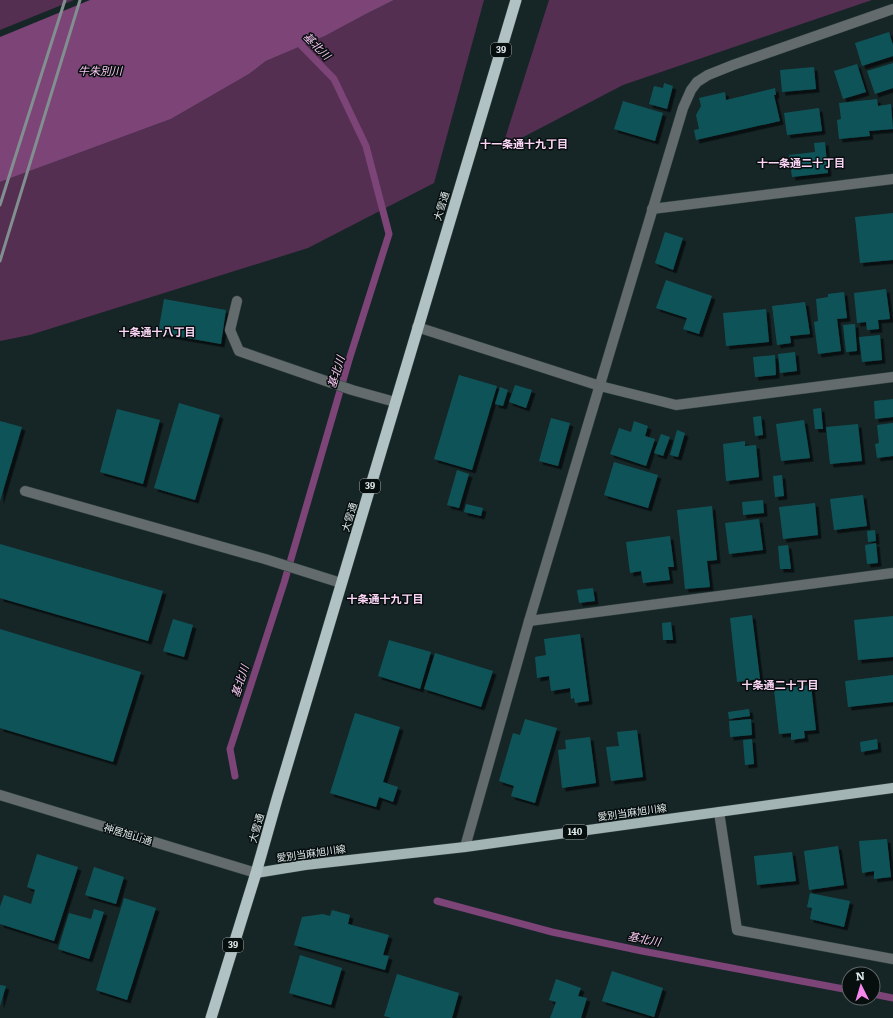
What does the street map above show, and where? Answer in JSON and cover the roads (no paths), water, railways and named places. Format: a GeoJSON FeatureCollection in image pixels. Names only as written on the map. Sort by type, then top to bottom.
{"type":"FeatureCollection","features":[{"type":"Feature","properties":{"kind":"highway","name":"大雪通"},"geometry":{"type":"LineString","coordinates":[[211,1018],[256,873],[417,327],[516,0]]}},
{"type":"Feature","properties":{"kind":"main road","name":"愛別当麻旭川線"},"geometry":{"type":"LineString","coordinates":[[256,873],[305,865],[464,847],[893,788]]}},
{"type":"Feature","properties":{"kind":"street"},"geometry":{"type":"LineString","coordinates":[[464,847],[529,622],[652,209],[683,108],[691,90],[697,82],[733,65],[893,9]]}},
{"type":"Feature","properties":{"kind":"street"},"geometry":{"type":"LineString","coordinates":[[652,209],[893,179]]}},
{"type":"Feature","properties":{"kind":"street"},"geometry":{"type":"LineString","coordinates":[[237,301],[230,330],[239,351],[352,390],[395,402]]}},
{"type":"Feature","properties":{"kind":"street"},"geometry":{"type":"LineString","coordinates":[[417,327],[600,386],[676,405],[893,377]]}},
{"type":"Feature","properties":{"kind":"street"},"geometry":{"type":"LineString","coordinates":[[25,491],[300,569],[341,584]]}},
{"type":"Feature","properties":{"kind":"street"},"geometry":{"type":"LineString","coordinates":[[529,622],[893,572]]}},
{"type":"Feature","properties":{"kind":"street","name":"神居旭山通"},"geometry":{"type":"LineString","coordinates":[[0,795],[256,873]]}},
{"type":"Feature","properties":{"kind":"street"},"geometry":{"type":"LineString","coordinates":[[719,812],[737,930],[893,959]]}},
{"type":"Feature","properties":{"kind":"water","name":"牛朱別川"},"geometry":{"type":"Polygon","coordinates":[[[90,0],[394,0],[325,36],[266,61],[249,74],[171,119],[0,182],[0,37],[90,0]]]}},
{"type":"Feature","properties":{"kind":"waterway","name":"基北川"},"geometry":{"type":"LineString","coordinates":[[235,776],[230,749],[284,583],[349,360],[389,234],[366,146],[334,79],[295,39]]}},
{"type":"Feature","properties":{"kind":"waterway","name":"基北川"},"geometry":{"type":"LineString","coordinates":[[437,901],[552,932],[642,951],[841,988]]}},
{"type":"Feature","properties":{"kind":"waterway","name":"基北川"},"geometry":{"type":"LineString","coordinates":[[881,996],[893,998]]}},
{"type":"Feature","properties":{"kind":"railway"},"geometry":{"type":"LineString","coordinates":[[0,205],[65,0]]}},
{"type":"Feature","properties":{"kind":"railway"},"geometry":{"type":"LineString","coordinates":[[0,261],[80,0]]}},
{"type":"Feature","properties":{"kind":"district","name":"十一条通十九丁目"},"geometry":{"type":"Point","coordinates":[524,144]}},
{"type":"Feature","properties":{"kind":"district","name":"十一条通二十丁目"},"geometry":{"type":"Point","coordinates":[801,163]}},
{"type":"Feature","properties":{"kind":"district","name":"十条通十八丁目"},"geometry":{"type":"Point","coordinates":[157,332]}},
{"type":"Feature","properties":{"kind":"district","name":"十条通十九丁目"},"geometry":{"type":"Point","coordinates":[385,599]}},
{"type":"Feature","properties":{"kind":"district","name":"十条通二十丁目"},"geometry":{"type":"Point","coordinates":[780,685]}}]}
